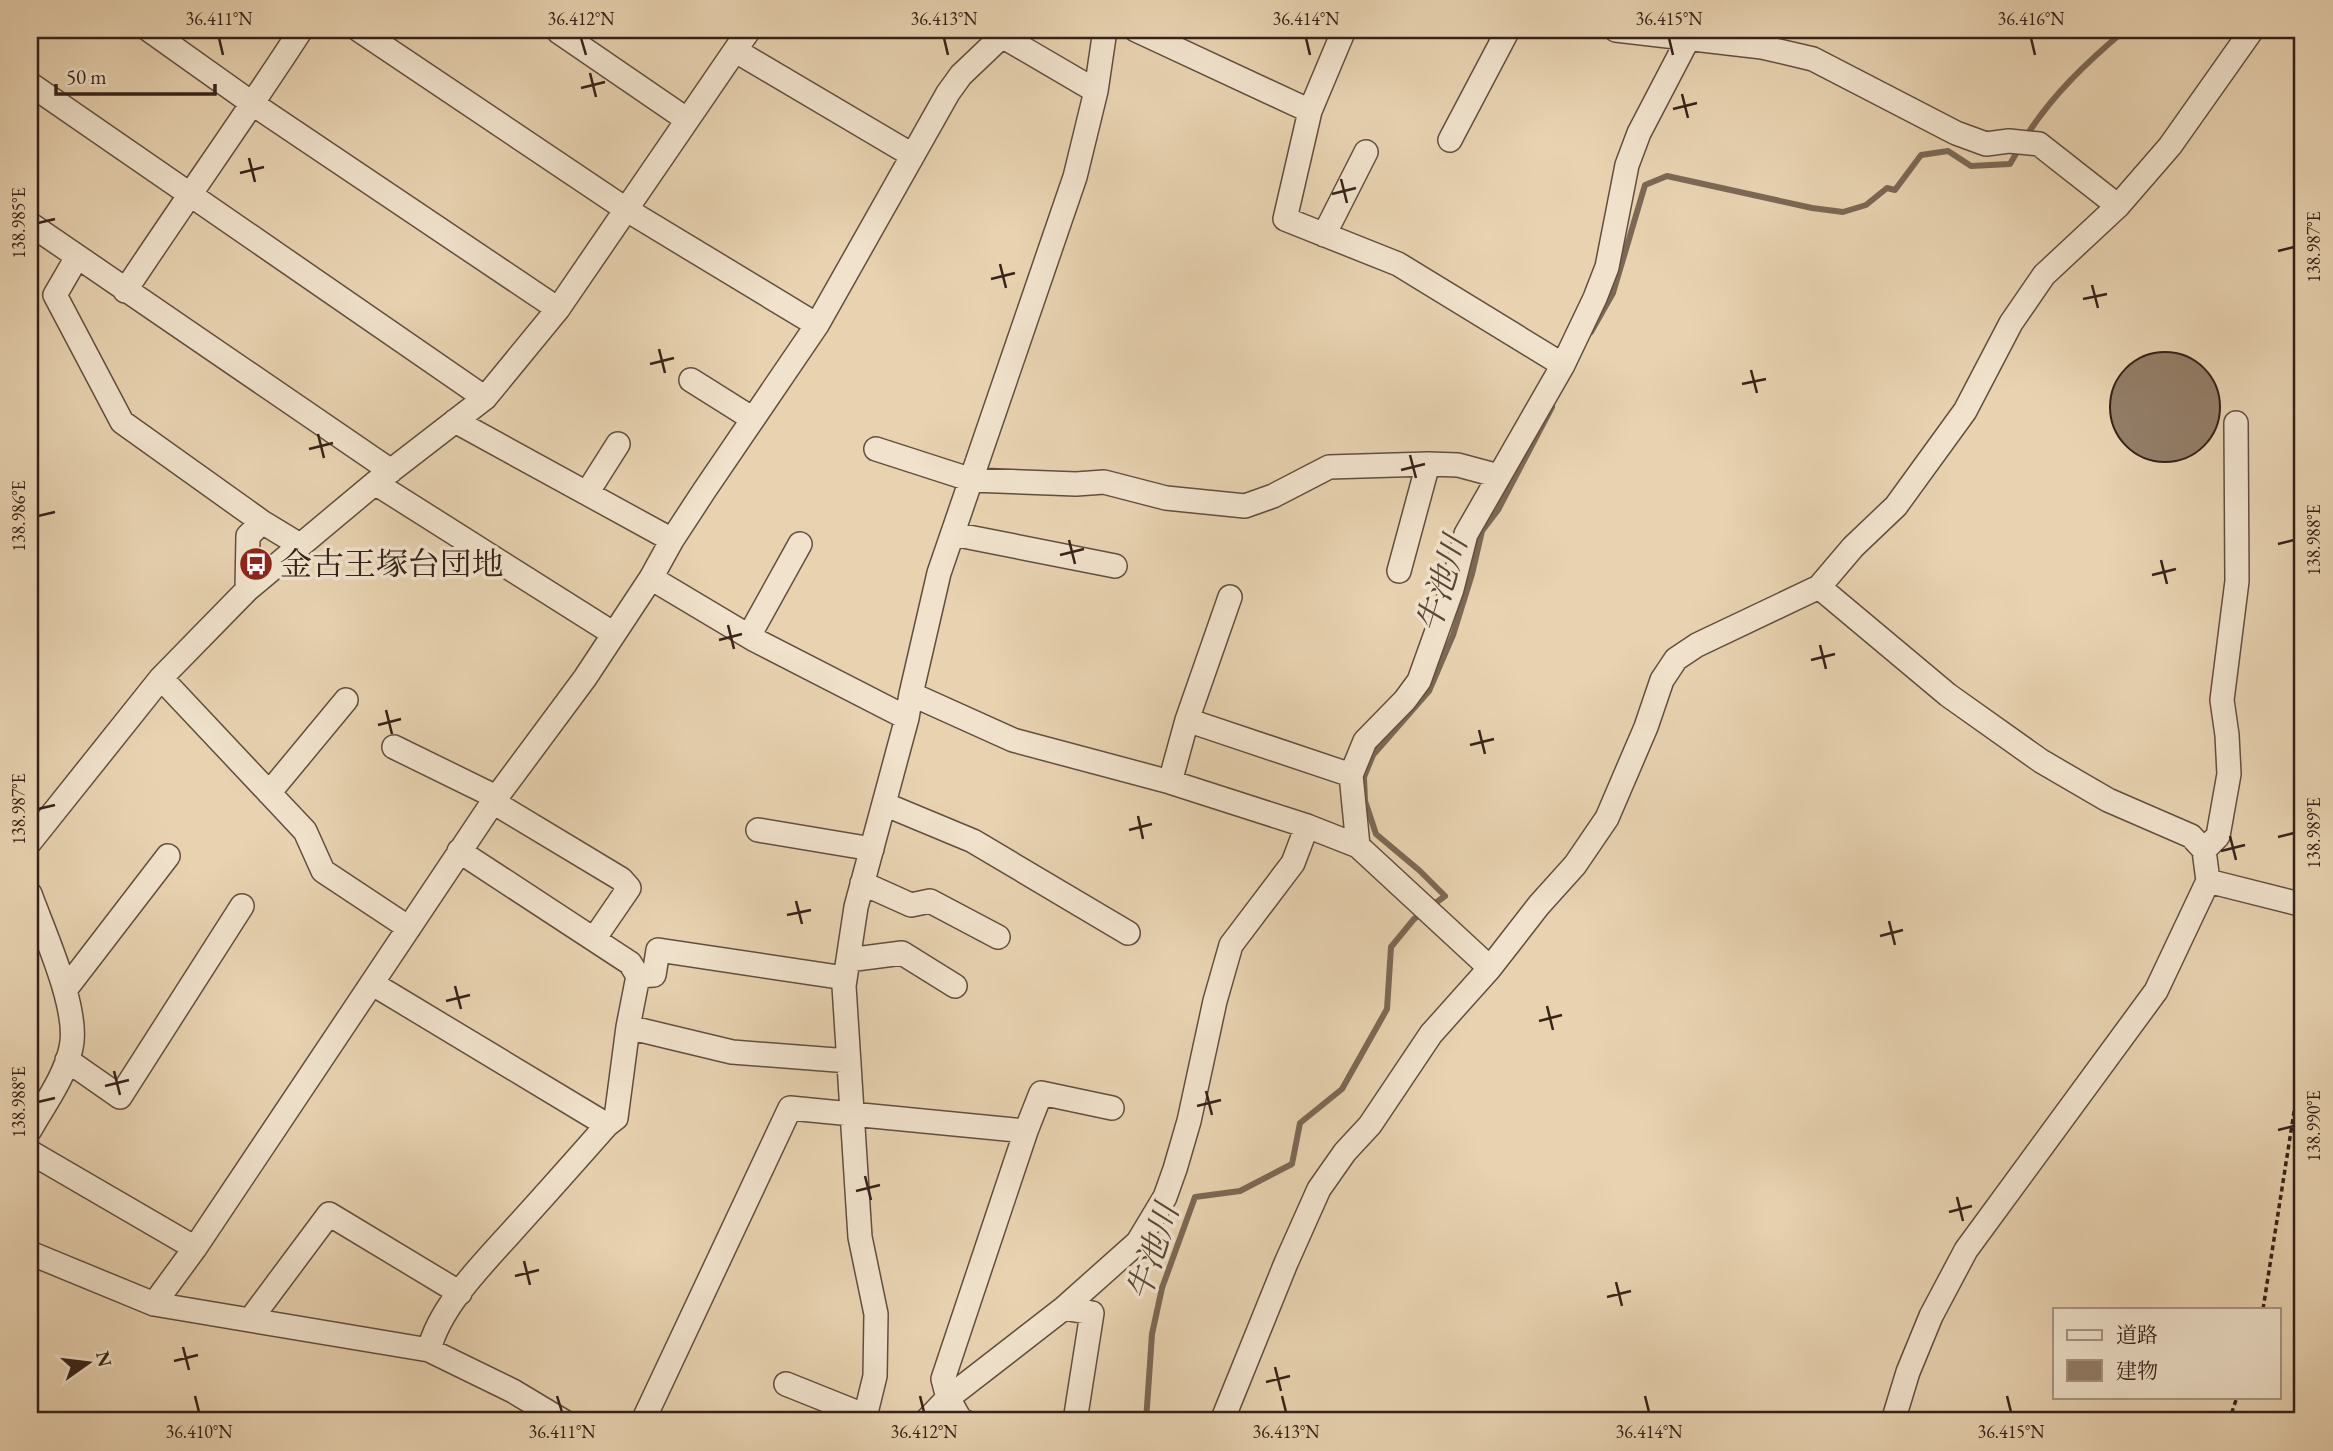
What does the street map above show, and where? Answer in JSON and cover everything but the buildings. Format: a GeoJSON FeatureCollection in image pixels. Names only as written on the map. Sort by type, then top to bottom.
{"type":"FeatureCollection","features":[{"type":"Feature","properties":{"kind":"street"},"geometry":{"type":"LineString","coordinates":[[149,30],[253,104],[558,309]]}},
{"type":"Feature","properties":{"kind":"street"},"geometry":{"type":"LineString","coordinates":[[125,291],[301,30]]}},
{"type":"Feature","properties":{"kind":"street"},"geometry":{"type":"LineString","coordinates":[[359,30],[627,210],[817,325]]}},
{"type":"Feature","properties":{"kind":"street"},"geometry":{"type":"LineString","coordinates":[[30,842],[161,678],[247,590],[383,477],[485,398],[558,309],[749,30]]}},
{"type":"Feature","properties":{"kind":"street"},"geometry":{"type":"LineString","coordinates":[[786,1384],[865,1419],[875,1376],[876,1314],[860,1237],[849,1061],[846,969],[856,907],[907,718],[939,573],[1075,177],[1096,91],[1105,30]]}},
{"type":"Feature","properties":{"kind":"street"},"geometry":{"type":"LineString","coordinates":[[1136,30],[1310,111]]}},
{"type":"Feature","properties":{"kind":"street"},"geometry":{"type":"LineString","coordinates":[[1344,30],[1310,111],[1285,219],[1398,264],[1563,365]]}},
{"type":"Feature","properties":{"kind":"street"},"geometry":{"type":"LineString","coordinates":[[1450,140],[1508,30]]}},
{"type":"Feature","properties":{"kind":"street"},"geometry":{"type":"LineString","coordinates":[[1222,1421],[1319,1189],[1345,1152],[1370,1125],[1431,1034],[1490,968],[1574,865],[1607,818],[1646,727],[1662,680],[1676,659],[1697,645],[1819,587],[1853,547],[1896,506],[1965,411],[2011,323],[2043,275],[2118,206],[2170,146],[2252,30]]}},
{"type":"Feature","properties":{"kind":"street"},"geometry":{"type":"LineString","coordinates":[[1627,31],[1762,47],[1813,59],[1956,132],[1986,144],[2009,141],[2039,144],[2118,206]]}},
{"type":"Feature","properties":{"kind":"street"},"geometry":{"type":"LineString","coordinates":[[559,32],[686,119]]}},
{"type":"Feature","properties":{"kind":"street"},"geometry":{"type":"LineString","coordinates":[[154,1304],[195,1248],[373,984],[459,851],[585,678],[651,578],[672,540],[817,325],[912,155],[961,75],[998,33],[1096,91]]}},
{"type":"Feature","properties":{"kind":"street"},"geometry":{"type":"LineString","coordinates":[[1358,846],[1351,775],[1366,741],[1419,681],[1452,589],[1466,534],[1563,365],[1595,298],[1607,267],[1627,165],[1688,39]]}},
{"type":"Feature","properties":{"kind":"street"},"geometry":{"type":"LineString","coordinates":[[736,51],[912,155]]}},
{"type":"Feature","properties":{"kind":"street"},"geometry":{"type":"LineString","coordinates":[[30,84],[485,398]]}},
{"type":"Feature","properties":{"kind":"street"},"geometry":{"type":"LineString","coordinates":[[1324,235],[1366,152]]}},
{"type":"Feature","properties":{"kind":"street"},"geometry":{"type":"LineString","coordinates":[[30,224],[383,477],[614,634]]}},
{"type":"Feature","properties":{"kind":"street"},"geometry":{"type":"LineString","coordinates":[[78,257],[55,295],[121,422],[262,522],[300,545]]}},
{"type":"Feature","properties":{"kind":"street"},"geometry":{"type":"LineString","coordinates":[[691,380],[752,419]]}},
{"type":"Feature","properties":{"kind":"street"},"geometry":{"type":"LineString","coordinates":[[455,421],[672,540]]}},
{"type":"Feature","properties":{"kind":"street"},"geometry":{"type":"LineString","coordinates":[[2204,850],[2218,836],[2228,774],[2227,735],[2222,701],[2237,581],[2236,423]]}},
{"type":"Feature","properties":{"kind":"street"},"geometry":{"type":"LineString","coordinates":[[587,493],[618,444]]}},
{"type":"Feature","properties":{"kind":"street"},"geometry":{"type":"LineString","coordinates":[[876,449],[972,480],[1076,484],[1104,482],[1166,498],[1245,506],[1273,496],[1329,467],[1458,465],[1499,476]]}},
{"type":"Feature","properties":{"kind":"street"},"geometry":{"type":"LineString","coordinates":[[1399,571],[1429,464]]}},
{"type":"Feature","properties":{"kind":"street"},"geometry":{"type":"LineString","coordinates":[[247,590],[248,536],[262,522]]}},
{"type":"Feature","properties":{"kind":"street"},"geometry":{"type":"LineString","coordinates":[[953,534],[1115,566]]}},
{"type":"Feature","properties":{"kind":"street"},"geometry":{"type":"LineString","coordinates":[[748,636],[800,544]]}},
{"type":"Feature","properties":{"kind":"street"},"geometry":{"type":"LineString","coordinates":[[651,578],[748,636],[907,718]]}},
{"type":"Feature","properties":{"kind":"street"},"geometry":{"type":"LineString","coordinates":[[1819,587],[1948,695],[2041,761],[2108,800],[2191,836],[2204,850],[2208,881],[2156,990],[1966,1250],[1931,1316],[1908,1371],[1893,1421]]}},
{"type":"Feature","properties":{"kind":"street"},"geometry":{"type":"LineString","coordinates":[[1170,782],[1187,720],[1230,597]]}},
{"type":"Feature","properties":{"kind":"street"},"geometry":{"type":"LineString","coordinates":[[161,678],[305,831],[323,870],[409,928]]}},
{"type":"Feature","properties":{"kind":"street"},"geometry":{"type":"LineString","coordinates":[[911,694],[1013,740],[1170,782],[1307,826],[1358,846],[1490,968]]}},
{"type":"Feature","properties":{"kind":"street"},"geometry":{"type":"LineString","coordinates":[[269,793],[346,700]]}},
{"type":"Feature","properties":{"kind":"street"},"geometry":{"type":"LineString","coordinates":[[1187,720],[1351,775]]}},
{"type":"Feature","properties":{"kind":"street"},"geometry":{"type":"LineString","coordinates":[[394,747],[495,799],[621,879],[629,888],[594,939]]}},
{"type":"Feature","properties":{"kind":"street"},"geometry":{"type":"LineString","coordinates":[[884,804],[973,841],[1128,933]]}},
{"type":"Feature","properties":{"kind":"street"},"geometry":{"type":"LineString","coordinates":[[926,1421],[947,1398],[1064,1308],[1138,1242],[1165,1197],[1189,1121],[1214,1001],[1231,945],[1293,863],[1307,826]]}},
{"type":"Feature","properties":{"kind":"street"},"geometry":{"type":"LineString","coordinates":[[758,830],[872,849]]}},
{"type":"Feature","properties":{"kind":"street"},"geometry":{"type":"LineString","coordinates":[[429,1350],[434,1331],[460,1293],[616,1118],[638,976],[630,963],[459,851]]}},
{"type":"Feature","properties":{"kind":"street"},"geometry":{"type":"LineString","coordinates":[[65,990],[168,856]]}},
{"type":"Feature","properties":{"kind":"street"},"geometry":{"type":"LineString","coordinates":[[2208,881],[2303,905]]}},
{"type":"Feature","properties":{"kind":"street"},"geometry":{"type":"LineString","coordinates":[[862,883],[911,905],[930,901],[998,937]]}},
{"type":"Feature","properties":{"kind":"street"},"geometry":{"type":"LineString","coordinates":[[30,894],[69,1002],[73,1028],[71,1049],[60,1077],[30,1130]]}},
{"type":"Feature","properties":{"kind":"street"},"geometry":{"type":"LineString","coordinates":[[67,1060],[120,1097],[242,906]]}},
{"type":"Feature","properties":{"kind":"street"},"geometry":{"type":"LineString","coordinates":[[638,976],[654,975],[658,950],[846,969],[902,954],[955,986]]}},
{"type":"Feature","properties":{"kind":"street"},"geometry":{"type":"LineString","coordinates":[[373,984],[607,1125]]}},
{"type":"Feature","properties":{"kind":"street"},"geometry":{"type":"LineString","coordinates":[[628,1027],[732,1052],[849,1061]]}},
{"type":"Feature","properties":{"kind":"street"},"geometry":{"type":"LineString","coordinates":[[964,1421],[961,1421],[947,1398],[943,1379],[1041,1093],[1112,1108]]}},
{"type":"Feature","properties":{"kind":"street"},"geometry":{"type":"LineString","coordinates":[[643,1421],[790,1108],[1026,1131]]}},
{"type":"Feature","properties":{"kind":"street"},"geometry":{"type":"LineString","coordinates":[[30,1152],[195,1248]]}},
{"type":"Feature","properties":{"kind":"street"},"geometry":{"type":"LineString","coordinates":[[250,1320],[329,1214],[460,1293]]}},
{"type":"Feature","properties":{"kind":"street"},"geometry":{"type":"LineString","coordinates":[[30,1253],[154,1304],[429,1350],[513,1391],[563,1421]]}},
{"type":"Feature","properties":{"kind":"street"},"geometry":{"type":"LineString","coordinates":[[1064,1308],[1092,1313],[1075,1421]]}},
{"type":"Feature","properties":{"kind":"path"},"geometry":{"type":"LineString","coordinates":[[2263,1308],[2300,1074]]}},
{"type":"Feature","properties":{"kind":"path"},"geometry":{"type":"LineString","coordinates":[[2229,1421],[2237,1398]]}},
{"type":"Feature","properties":{"kind":"waterway","name":"牛池川"},"geometry":{"type":"LineString","coordinates":[[2025,138],[2071,80],[2125,30]]}},
{"type":"Feature","properties":{"kind":"waterway","name":"牛池川"},"geometry":{"type":"LineString","coordinates":[[1591,332],[1613,293],[1645,185],[1667,176],[1812,208],[1843,212],[1866,205],[1887,188],[1895,190],[1921,155],[1948,151],[1971,166],[2010,164],[2020,147]]}},
{"type":"Feature","properties":{"kind":"waterway","name":"牛池川"},"geometry":{"type":"LineString","coordinates":[[1146,1421],[1152,1334],[1162,1288],[1195,1197],[1240,1191],[1292,1164],[1300,1123],[1342,1089],[1387,1009],[1391,947],[1414,919],[1445,896],[1376,834],[1365,801],[1364,777],[1373,755],[1429,691],[1453,635],[1482,531],[1498,510],[1552,407]]}},
{"type":"Feature","properties":{"kind":"place","name":"金古王塚台団地"},"geometry":{"type":"Point","coordinates":[256,564]}}]}
